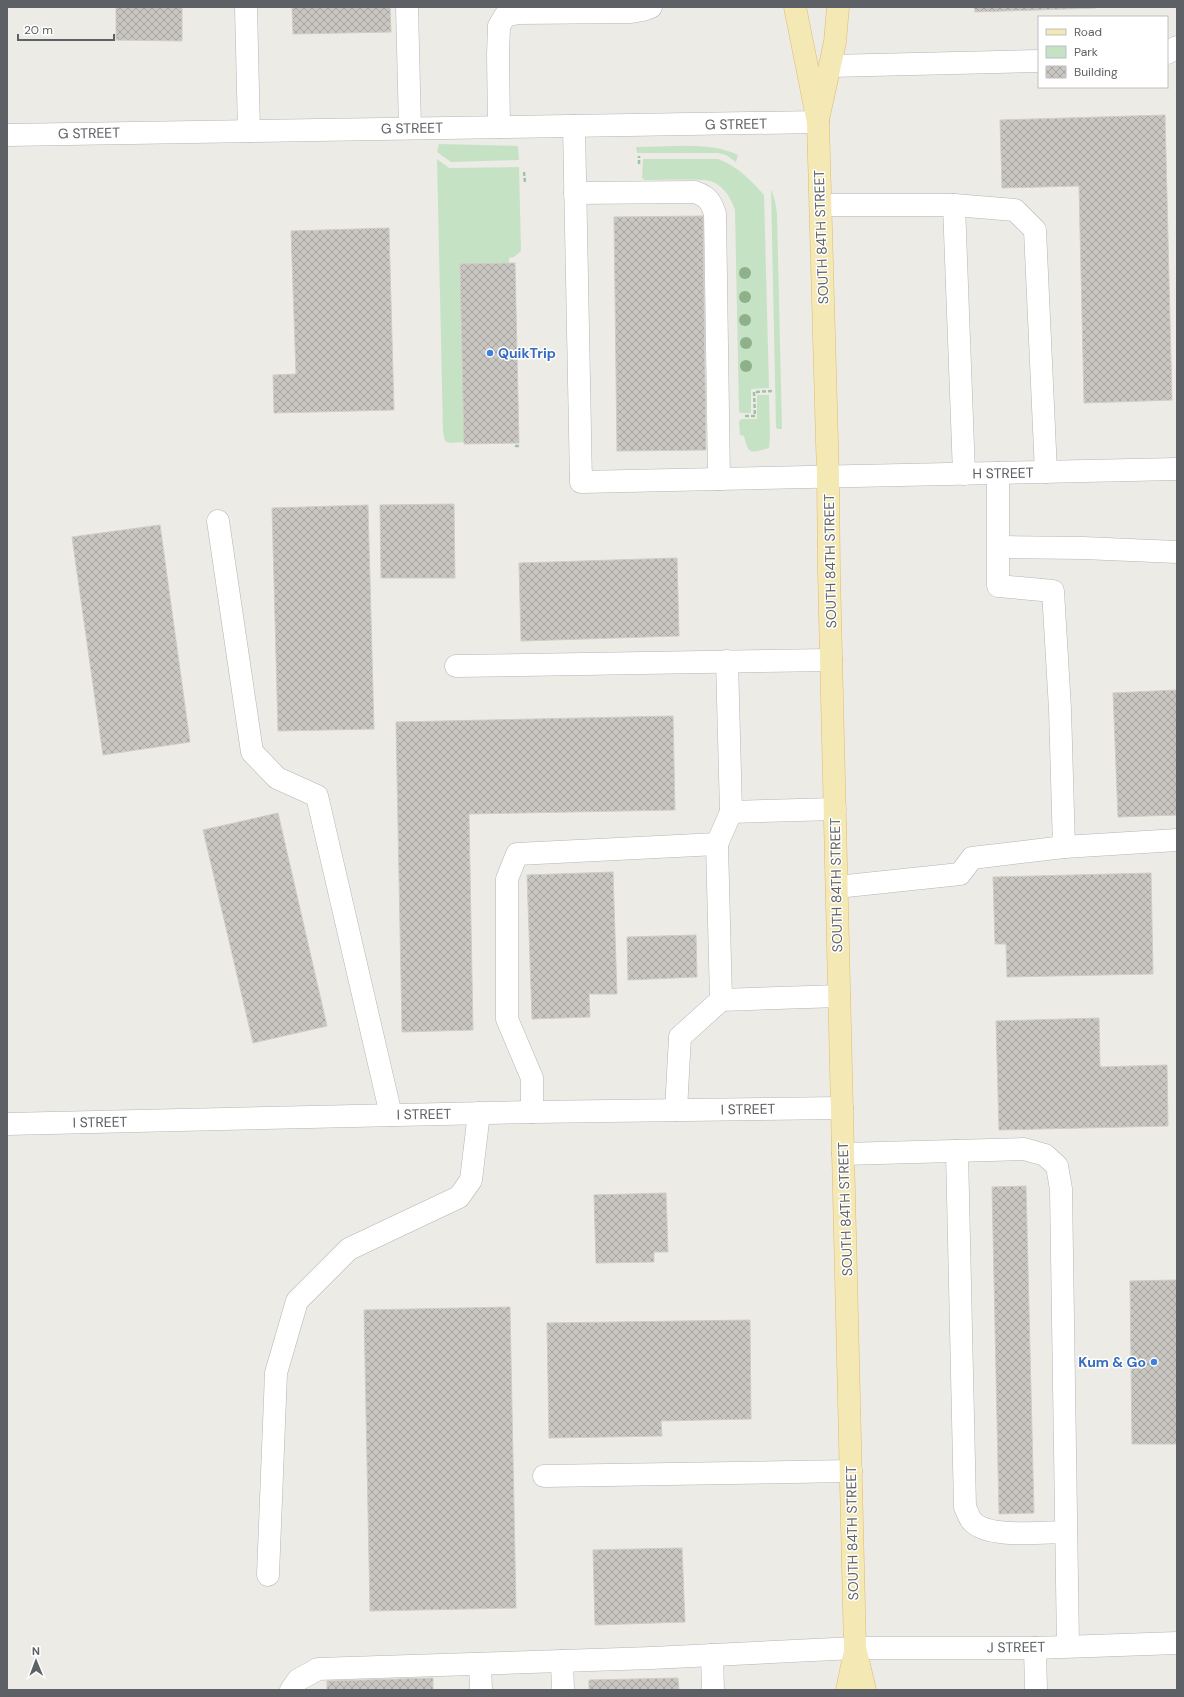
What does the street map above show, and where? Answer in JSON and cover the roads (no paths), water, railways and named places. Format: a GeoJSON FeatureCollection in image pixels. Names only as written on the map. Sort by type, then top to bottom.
{"type":"FeatureCollection","features":[{"type":"Feature","properties":{"kind":"main road","name":"SOUTH 84TH STREET"},"geometry":{"type":"LineString","coordinates":[[795,7],[818,122],[828,477],[831,660],[855,1648],[865,1690]]}},
{"type":"Feature","properties":{"kind":"main road","name":"SOUTH 84TH STREET"},"geometry":{"type":"LineString","coordinates":[[818,122],[835,42],[838,7]]}},
{"type":"Feature","properties":{"kind":"main road","name":"SOUTH 84TH STREET"},"geometry":{"type":"LineString","coordinates":[[846,1690],[855,1648]]}},
{"type":"Feature","properties":{"kind":"street"},"geometry":{"type":"LineString","coordinates":[[246,7],[249,131]]}},
{"type":"Feature","properties":{"kind":"street"},"geometry":{"type":"LineString","coordinates":[[407,7],[410,128]]}},
{"type":"Feature","properties":{"kind":"street"},"geometry":{"type":"LineString","coordinates":[[499,127],[499,26],[505,16],[518,13],[631,12],[651,7]]}},
{"type":"Feature","properties":{"kind":"street"},"geometry":{"type":"LineString","coordinates":[[1168,52],[1177,48]]}},
{"type":"Feature","properties":{"kind":"street"},"geometry":{"type":"LineString","coordinates":[[830,66],[1038,61]]}},
{"type":"Feature","properties":{"kind":"street","name":"G STREET"},"geometry":{"type":"LineString","coordinates":[[7,135],[818,122]]}},
{"type":"Feature","properties":{"kind":"street"},"geometry":{"type":"LineString","coordinates":[[574,126],[576,193],[695,192],[705,196],[712,204],[715,214],[719,479]]}},
{"type":"Feature","properties":{"kind":"street","name":"H STREET"},"geometry":{"type":"LineString","coordinates":[[576,193],[581,482],[1177,469]]}},
{"type":"Feature","properties":{"kind":"street"},"geometry":{"type":"LineString","coordinates":[[821,205],[954,205],[1015,210],[1035,230],[1046,472]]}},
{"type":"Feature","properties":{"kind":"street"},"geometry":{"type":"LineString","coordinates":[[954,205],[964,474]]}},
{"type":"Feature","properties":{"kind":"street"},"geometry":{"type":"LineString","coordinates":[[998,473],[998,586],[1053,591],[1060,709],[1064,848]]}},
{"type":"Feature","properties":{"kind":"street"},"geometry":{"type":"LineString","coordinates":[[218,521],[252,752],[277,778],[317,796],[391,1115]]}},
{"type":"Feature","properties":{"kind":"street"},"geometry":{"type":"LineString","coordinates":[[998,547],[1083,548],[1177,552]]}},
{"type":"Feature","properties":{"kind":"street"},"geometry":{"type":"LineString","coordinates":[[456,666],[831,660]]}},
{"type":"Feature","properties":{"kind":"street"},"geometry":{"type":"LineString","coordinates":[[721,1000],[717,844],[731,812],[727,662]]}},
{"type":"Feature","properties":{"kind":"street"},"geometry":{"type":"LineString","coordinates":[[731,812],[835,809]]}},
{"type":"Feature","properties":{"kind":"street"},"geometry":{"type":"LineString","coordinates":[[837,887],[960,874],[972,858],[1064,848],[1177,840]]}},
{"type":"Feature","properties":{"kind":"street"},"geometry":{"type":"LineString","coordinates":[[532,1112],[532,1078],[507,1019],[507,879],[517,854],[717,844]]}},
{"type":"Feature","properties":{"kind":"street"},"geometry":{"type":"LineString","coordinates":[[676,1110],[680,1038],[721,1000],[839,996]]}},
{"type":"Feature","properties":{"kind":"street","name":"I STREET"},"geometry":{"type":"LineString","coordinates":[[7,1124],[478,1113],[842,1108]]}},
{"type":"Feature","properties":{"kind":"street"},"geometry":{"type":"LineString","coordinates":[[268,1575],[276,1373],[297,1301],[349,1249],[459,1197],[471,1180],[478,1113]]}},
{"type":"Feature","properties":{"kind":"street"},"geometry":{"type":"LineString","coordinates":[[843,1154],[1024,1149],[1045,1155],[1057,1166],[1061,1188],[1068,1646]]}},
{"type":"Feature","properties":{"kind":"street"},"geometry":{"type":"LineString","coordinates":[[957,1151],[965,1507],[972,1521],[985,1529],[1005,1533],[1066,1532]]}},
{"type":"Feature","properties":{"kind":"street"},"geometry":{"type":"LineString","coordinates":[[544,1476],[851,1471]]}},
{"type":"Feature","properties":{"kind":"street","name":"J STREET"},"geometry":{"type":"LineString","coordinates":[[291,1690],[298,1680],[318,1669],[562,1661],[855,1648],[1035,1648],[1177,1644]]}},
{"type":"Feature","properties":{"kind":"street"},"geometry":{"type":"LineString","coordinates":[[1035,1648],[1036,1690]]}},
{"type":"Feature","properties":{"kind":"street"},"geometry":{"type":"LineString","coordinates":[[712,1655],[713,1690]]}},
{"type":"Feature","properties":{"kind":"street"},"geometry":{"type":"LineString","coordinates":[[562,1661],[563,1690]]}},
{"type":"Feature","properties":{"kind":"street"},"geometry":{"type":"LineString","coordinates":[[480,1664],[481,1690]]}},
{"type":"Feature","properties":{"kind":"place","name":"QuikTrip"},"geometry":{"type":"Point","coordinates":[490,353]}},
{"type":"Feature","properties":{"kind":"place","name":"Kum & Go"},"geometry":{"type":"Point","coordinates":[1154,1362]}}]}
